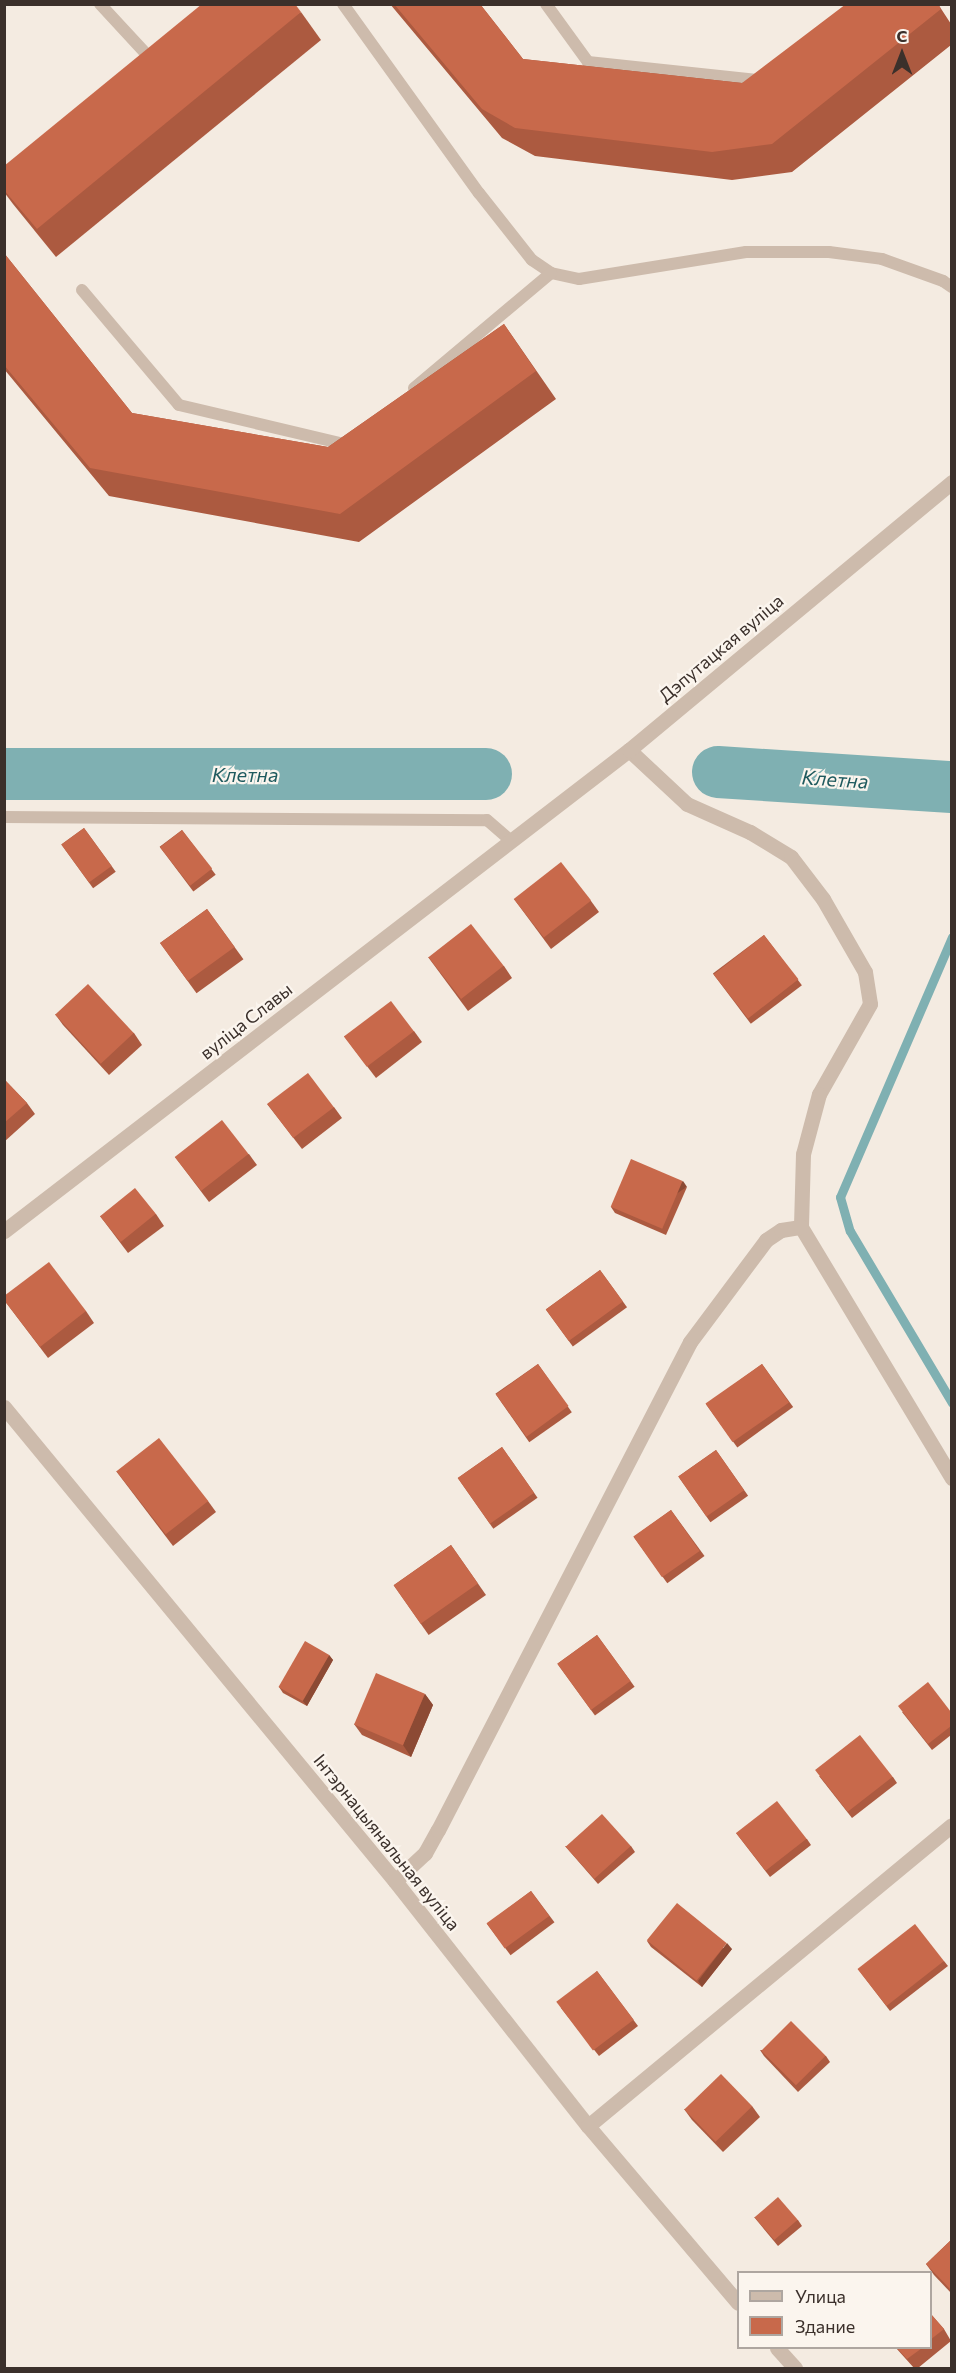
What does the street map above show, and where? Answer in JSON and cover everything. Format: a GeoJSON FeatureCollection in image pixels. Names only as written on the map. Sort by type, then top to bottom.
{"type":"FeatureCollection","features":[{"type":"Feature","properties":{"kind":"street","name":"Дэпутацкая вуліца"},"geometry":{"type":"LineString","coordinates":[[511,841],[629,750],[951,482]]}},
{"type":"Feature","properties":{"kind":"street"},"geometry":{"type":"LineString","coordinates":[[629,750],[687,804],[750,832],[791,857],[824,899],[865,972],[870,1004],[819,1094],[803,1154],[801,1227],[951,1478]]}},
{"type":"Feature","properties":{"kind":"street","name":"вуліца Славы"},"geometry":{"type":"LineString","coordinates":[[4,1231],[511,841]]}},
{"type":"Feature","properties":{"kind":"street"},"geometry":{"type":"LineString","coordinates":[[395,1881],[425,1853],[438,1830],[690,1342],[766,1240],[781,1230],[801,1227]]}},
{"type":"Feature","properties":{"kind":"street","name":"Інтэрнацыянальная вуліца"},"geometry":{"type":"LineString","coordinates":[[4,1407],[395,1881],[588,2126],[737,2302]]}},
{"type":"Feature","properties":{"kind":"street"},"geometry":{"type":"LineString","coordinates":[[588,2126],[951,1825]]}},
{"type":"Feature","properties":{"kind":"street"},"geometry":{"type":"LineString","coordinates":[[778,2349],[795,2368]]}},
{"type":"Feature","properties":{"kind":"lane"},"geometry":{"type":"LineString","coordinates":[[100,4],[149,57]]}},
{"type":"Feature","properties":{"kind":"lane"},"geometry":{"type":"LineString","coordinates":[[343,4],[479,193],[532,261],[551,273],[579,279],[747,252],[829,252],[882,259],[943,281],[951,287]]}},
{"type":"Feature","properties":{"kind":"lane"},"geometry":{"type":"LineString","coordinates":[[546,4],[588,62],[757,80],[775,66]]}},
{"type":"Feature","properties":{"kind":"lane"},"geometry":{"type":"LineString","coordinates":[[401,400],[551,273]]}},
{"type":"Feature","properties":{"kind":"lane"},"geometry":{"type":"LineString","coordinates":[[82,290],[179,405],[348,445],[357,437]]}},
{"type":"Feature","properties":{"kind":"lane"},"geometry":{"type":"LineString","coordinates":[[4,817],[487,820],[511,841]]}},
{"type":"Feature","properties":{"kind":"building"},"geometry":{"type":"Polygon","coordinates":[[[202,4],[295,4],[301,12],[37,229],[4,190],[4,166],[202,4]]]}},
{"type":"Feature","properties":{"kind":"building"},"geometry":{"type":"Polygon","coordinates":[[[394,4],[480,4],[523,59],[742,83],[846,4],[938,4],[941,9],[772,144],[712,152],[515,128],[482,109],[394,4]]]}},
{"type":"Feature","properties":{"kind":"building"},"geometry":{"type":"Polygon","coordinates":[[[4,253],[132,413],[328,447],[504,324],[536,371],[340,514],[90,468],[4,365],[4,253]]]}},
{"type":"Feature","properties":{"kind":"building"},"geometry":{"type":"Polygon","coordinates":[[[84,828],[112,866],[89,882],[61,844],[84,828]]]}},
{"type":"Feature","properties":{"kind":"building"},"geometry":{"type":"Polygon","coordinates":[[[182,830],[212,869],[190,886],[160,847],[182,830]]]}},
{"type":"Feature","properties":{"kind":"building"},"geometry":{"type":"Polygon","coordinates":[[[561,862],[591,901],[544,938],[514,899],[561,862]]]}},
{"type":"Feature","properties":{"kind":"building"},"geometry":{"type":"Polygon","coordinates":[[[207,909],[235,947],[188,981],[160,943],[207,909]]]}},
{"type":"Feature","properties":{"kind":"building"},"geometry":{"type":"Polygon","coordinates":[[[471,924],[504,966],[461,999],[428,957],[471,924]]]}},
{"type":"Feature","properties":{"kind":"building"},"geometry":{"type":"Polygon","coordinates":[[[764,935],[798,979],[748,1019],[714,974],[764,935]]]}},
{"type":"Feature","properties":{"kind":"building"},"geometry":{"type":"Polygon","coordinates":[[[88,984],[134,1033],[101,1064],[55,1015],[88,984]]]}},
{"type":"Feature","properties":{"kind":"building"},"geometry":{"type":"Polygon","coordinates":[[[391,1001],[414,1031],[367,1067],[344,1037],[391,1001]]]}},
{"type":"Feature","properties":{"kind":"building"},"geometry":{"type":"Polygon","coordinates":[[[308,1073],[334,1107],[293,1138],[267,1104],[308,1073]]]}},
{"type":"Feature","properties":{"kind":"building"},"geometry":{"type":"Polygon","coordinates":[[[4,1079],[27,1103],[4,1123],[4,1079]]]}},
{"type":"Feature","properties":{"kind":"building"},"geometry":{"type":"Polygon","coordinates":[[[222,1120],[248,1154],[201,1191],[175,1157],[222,1120]]]}},
{"type":"Feature","properties":{"kind":"building"},"geometry":{"type":"Polygon","coordinates":[[[631,1159],[683,1181],[662,1229],[611,1207],[631,1159]]]}},
{"type":"Feature","properties":{"kind":"building"},"geometry":{"type":"Polygon","coordinates":[[[135,1188],[156,1214],[121,1242],[100,1216],[135,1188]]]}},
{"type":"Feature","properties":{"kind":"building"},"geometry":{"type":"Polygon","coordinates":[[[49,1262],[86,1311],[40,1347],[4,1300],[4,1296],[49,1262]]]}},
{"type":"Feature","properties":{"kind":"building"},"geometry":{"type":"Polygon","coordinates":[[[600,1270],[623,1302],[569,1341],[546,1309],[600,1270]]]}},
{"type":"Feature","properties":{"kind":"building"},"geometry":{"type":"Polygon","coordinates":[[[538,1364],[569,1406],[526,1437],[496,1395],[538,1364]]]}},
{"type":"Feature","properties":{"kind":"building"},"geometry":{"type":"Polygon","coordinates":[[[762,1364],[789,1403],[732,1442],[705,1404],[762,1364]]]}},
{"type":"Feature","properties":{"kind":"building"},"geometry":{"type":"Polygon","coordinates":[[[159,1438],[208,1501],[166,1534],[116,1471],[159,1438]]]}},
{"type":"Feature","properties":{"kind":"building"},"geometry":{"type":"Polygon","coordinates":[[[502,1447],[534,1493],[490,1524],[458,1478],[502,1447]]]}},
{"type":"Feature","properties":{"kind":"building"},"geometry":{"type":"Polygon","coordinates":[[[716,1450],[744,1490],[706,1517],[678,1476],[716,1450]]]}},
{"type":"Feature","properties":{"kind":"building"},"geometry":{"type":"Polygon","coordinates":[[[671,1510],[700,1551],[662,1577],[633,1536],[671,1510]]]}},
{"type":"Feature","properties":{"kind":"building"},"geometry":{"type":"Polygon","coordinates":[[[451,1545],[478,1584],[421,1624],[394,1585],[451,1545]]]}},
{"type":"Feature","properties":{"kind":"building"},"geometry":{"type":"Polygon","coordinates":[[[597,1635],[631,1681],[591,1710],[557,1664],[597,1635]]]}},
{"type":"Feature","properties":{"kind":"building"},"geometry":{"type":"Polygon","coordinates":[[[305,1641],[329,1655],[303,1701],[278,1687],[305,1641]]]}},
{"type":"Feature","properties":{"kind":"building"},"geometry":{"type":"Polygon","coordinates":[[[376,1673],[425,1694],[403,1745],[354,1725],[376,1673]]]}},
{"type":"Feature","properties":{"kind":"building"},"geometry":{"type":"Polygon","coordinates":[[[928,1682],[951,1712],[951,1726],[928,1744],[898,1706],[928,1682]]]}},
{"type":"Feature","properties":{"kind":"building"},"geometry":{"type":"Polygon","coordinates":[[[860,1735],[893,1777],[848,1812],[815,1770],[860,1735]]]}},
{"type":"Feature","properties":{"kind":"building"},"geometry":{"type":"Polygon","coordinates":[[[777,1801],[807,1839],[766,1871],[736,1833],[777,1801]]]}},
{"type":"Feature","properties":{"kind":"building"},"geometry":{"type":"Polygon","coordinates":[[[602,1814],[631,1846],[594,1879],[566,1847],[602,1814]]]}},
{"type":"Feature","properties":{"kind":"building"},"geometry":{"type":"Polygon","coordinates":[[[531,1891],[549,1916],[505,1948],[487,1923],[531,1891]]]}},
{"type":"Feature","properties":{"kind":"building"},"geometry":{"type":"Polygon","coordinates":[[[677,1903],[727,1943],[697,1981],[647,1940],[677,1903]]]}},
{"type":"Feature","properties":{"kind":"building"},"geometry":{"type":"Polygon","coordinates":[[[915,1924],[944,1961],[886,2006],[857,1969],[915,1924]]]}},
{"type":"Feature","properties":{"kind":"building"},"geometry":{"type":"Polygon","coordinates":[[[597,1971],[634,2020],[593,2050],[556,2002],[597,1971]]]}},
{"type":"Feature","properties":{"kind":"building"},"geometry":{"type":"Polygon","coordinates":[[[791,2021],[826,2056],[796,2085],[761,2051],[791,2021]]]}},
{"type":"Feature","properties":{"kind":"building"},"geometry":{"type":"Polygon","coordinates":[[[721,2074],[752,2106],[716,2142],[684,2109],[721,2074]]]}},
{"type":"Feature","properties":{"kind":"building"},"geometry":{"type":"Polygon","coordinates":[[[778,2197],[798,2220],[774,2240],[755,2217],[778,2197]]]}},
{"type":"Feature","properties":{"kind":"building"},"geometry":{"type":"Polygon","coordinates":[[[951,2240],[951,2290],[926,2264],[951,2240]]]}},
{"type":"Feature","properties":{"kind":"building"},"geometry":{"type":"Polygon","coordinates":[[[932,2315],[944,2329],[932,2338],[932,2315]]]}},
{"type":"Feature","properties":{"kind":"building"},"geometry":{"type":"Polygon","coordinates":[[[898,2349],[921,2349],[907,2359],[898,2349]]]}},
{"type":"Feature","properties":{"kind":"waterway","name":"Клетна"},"geometry":{"type":"LineString","coordinates":[[718,772],[952,787]]}},
{"type":"Feature","properties":{"kind":"waterway","name":"Клетна"},"geometry":{"type":"LineString","coordinates":[[4,774],[486,774]]}},
{"type":"Feature","properties":{"kind":"waterway"},"geometry":{"type":"LineString","coordinates":[[952,937],[840,1197],[850,1231],[952,1403]]}}]}
